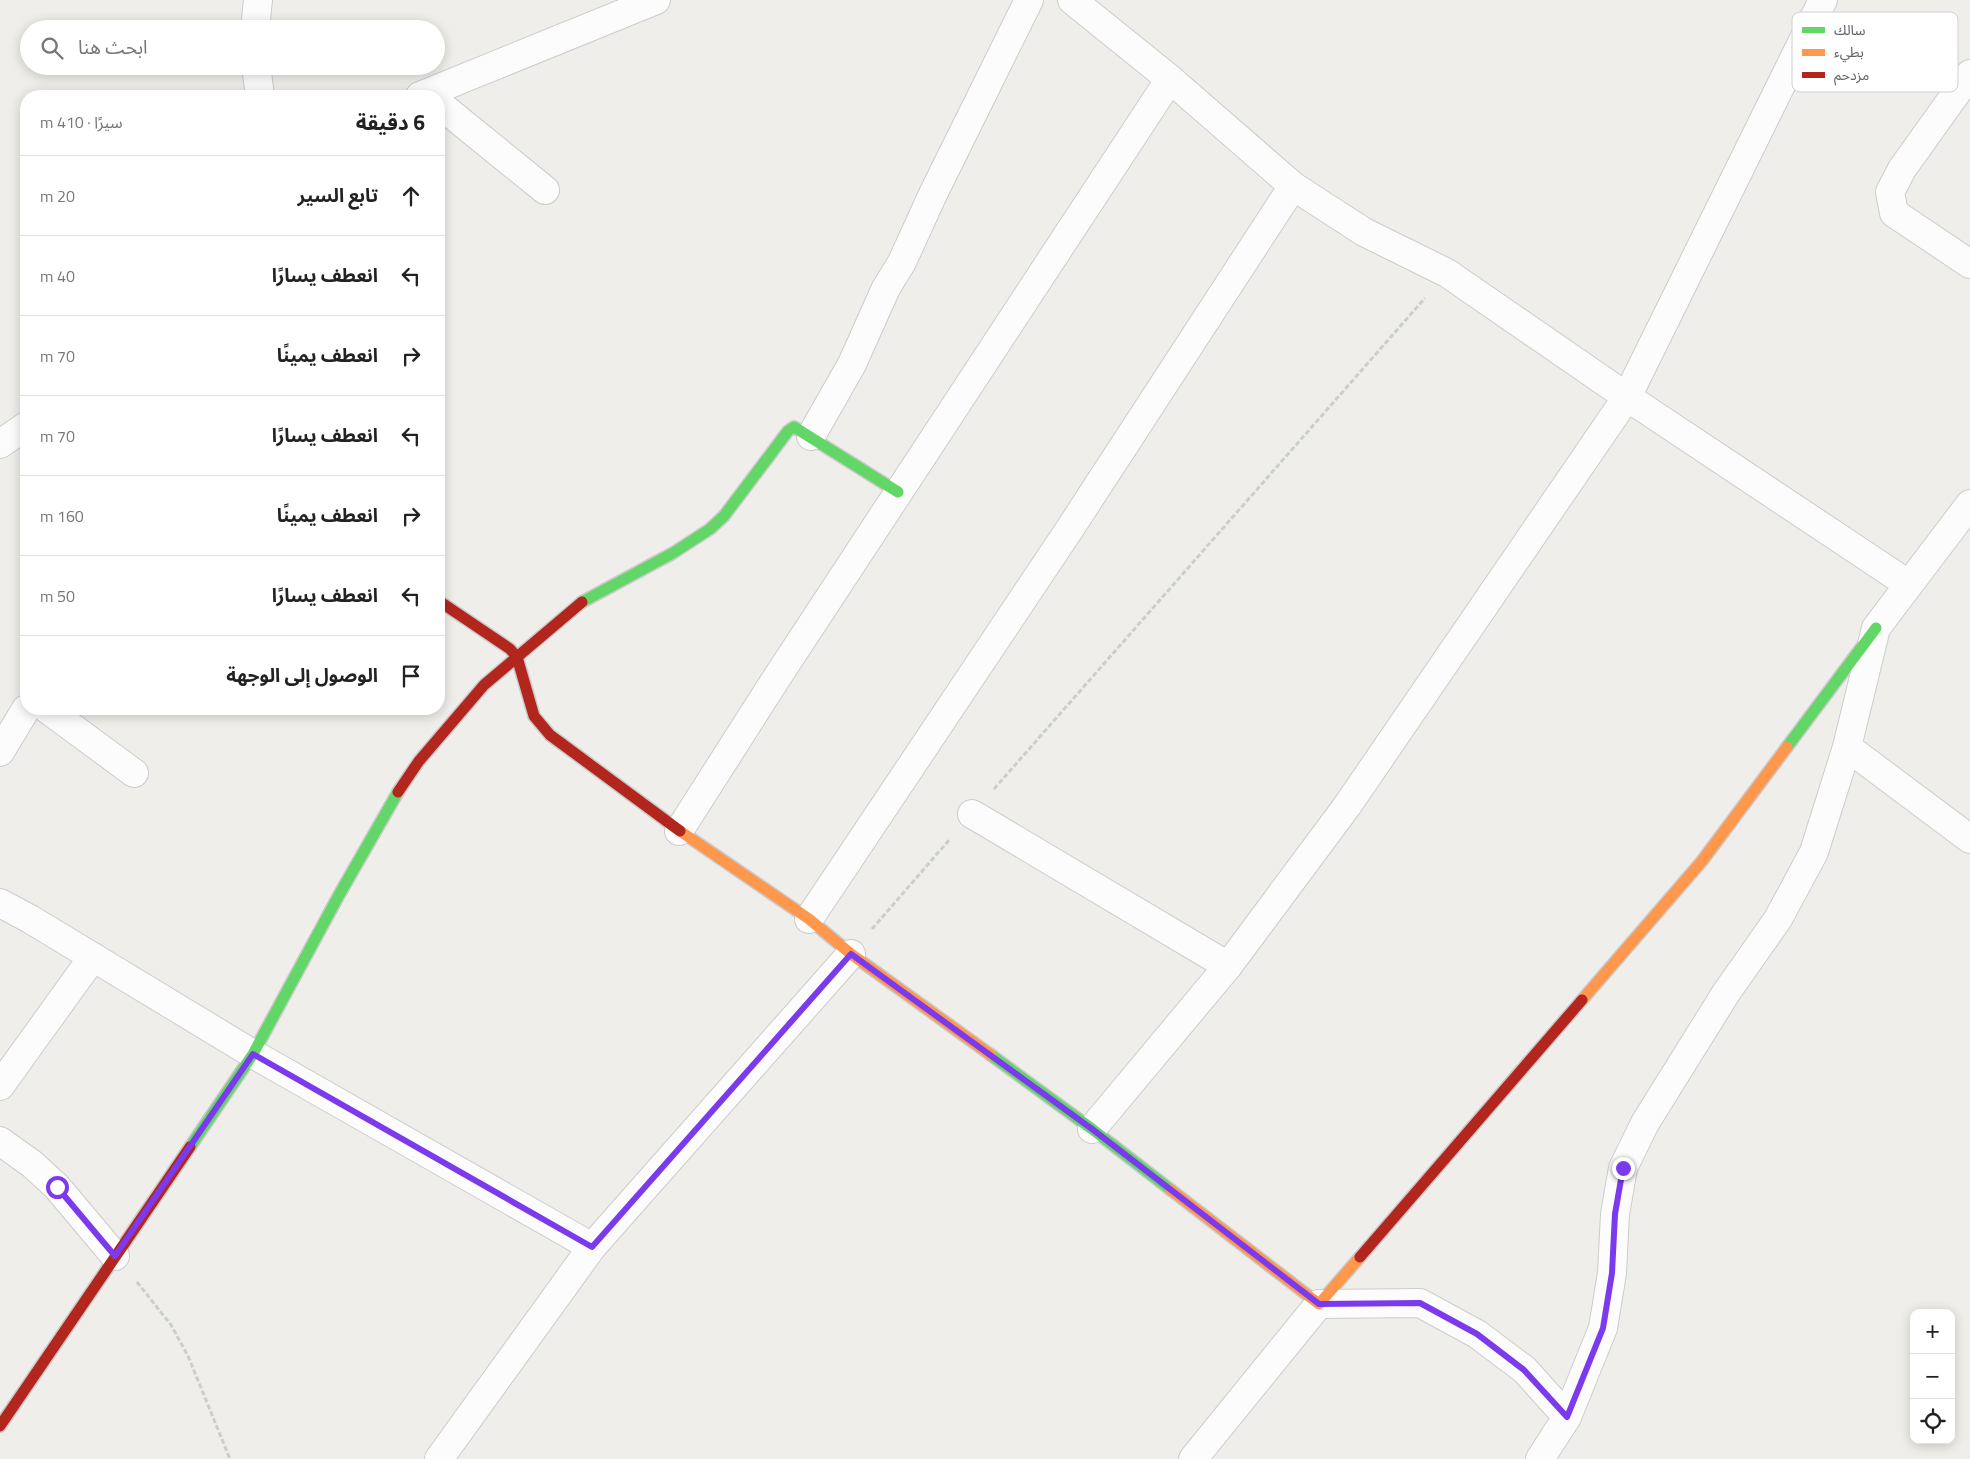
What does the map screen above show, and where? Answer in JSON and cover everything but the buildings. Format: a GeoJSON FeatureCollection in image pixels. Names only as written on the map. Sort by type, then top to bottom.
{"type":"FeatureCollection","features":[{"type":"Feature","properties":{"kind":"street"},"geometry":{"type":"LineString","coordinates":[[256,20],[258,0]]}},
{"type":"Feature","properties":{"kind":"street"},"geometry":{"type":"LineString","coordinates":[[445,90],[656,0]]}},
{"type":"Feature","properties":{"kind":"street"},"geometry":{"type":"LineString","coordinates":[[811,436],[852,364],[886,288],[902,262],[933,194],[1029,0]]}},
{"type":"Feature","properties":{"kind":"street"},"geometry":{"type":"LineString","coordinates":[[1072,0],[1170,79],[1294,186],[1364,232],[1446,273],[1627,397],[1908,584]]}},
{"type":"Feature","properties":{"kind":"street"},"geometry":{"type":"LineString","coordinates":[[1817,12],[1823,0]]}},
{"type":"Feature","properties":{"kind":"street"},"geometry":{"type":"LineString","coordinates":[[1092,1129],[1228,966],[1347,806],[1627,397],[1792,63]]}},
{"type":"Feature","properties":{"kind":"street"},"geometry":{"type":"LineString","coordinates":[[1958,91],[1970,74]]}},
{"type":"Feature","properties":{"kind":"street"},"geometry":{"type":"LineString","coordinates":[[257,75],[259,90]]}},
{"type":"Feature","properties":{"kind":"street"},"geometry":{"type":"LineString","coordinates":[[679,831],[898,492],[1170,79]]}},
{"type":"Feature","properties":{"kind":"street"},"geometry":{"type":"LineString","coordinates":[[1957,92],[1902,169],[1890,192],[1894,213],[1970,264]]}},
{"type":"Feature","properties":{"kind":"street"},"geometry":{"type":"LineString","coordinates":[[445,110],[545,190]]}},
{"type":"Feature","properties":{"kind":"street"},"geometry":{"type":"LineString","coordinates":[[809,919],[1071,527],[1294,186]]}},
{"type":"Feature","properties":{"kind":"street"},"geometry":{"type":"LineString","coordinates":[[0,1426],[253,1054],[338,894],[419,760],[476,694],[585,600],[673,553],[710,529],[724,516],[788,431],[794,427],[898,492]]}},
{"type":"Feature","properties":{"kind":"street"},"geometry":{"type":"LineString","coordinates":[[0,444],[20,430]]}},
{"type":"Feature","properties":{"kind":"street"},"geometry":{"type":"LineString","coordinates":[[1194,1459],[1319,1304],[1702,861],[1908,584],[1970,504]]}},
{"type":"Feature","properties":{"kind":"street"},"geometry":{"type":"LineString","coordinates":[[445,605],[510,649],[517,658],[534,716],[550,735],[679,831],[809,919],[851,954],[1092,1129],[1319,1304],[1420,1303],[1477,1334],[1524,1370],[1567,1417]]}},
{"type":"Feature","properties":{"kind":"street"},"geometry":{"type":"LineString","coordinates":[[1540,1459],[1567,1417],[1603,1328],[1612,1273],[1615,1214],[1623,1168],[1645,1123],[1726,992],[1778,919],[1814,852],[1847,747],[1876,628]]}},
{"type":"Feature","properties":{"kind":"street"},"geometry":{"type":"LineString","coordinates":[[0,752],[22,715]]}},
{"type":"Feature","properties":{"kind":"street"},"geometry":{"type":"LineString","coordinates":[[54,715],[134,773]]}},
{"type":"Feature","properties":{"kind":"street"},"geometry":{"type":"LineString","coordinates":[[1847,747],[1970,839]]}},
{"type":"Feature","properties":{"kind":"street"},"geometry":{"type":"LineString","coordinates":[[972,814],[1228,966]]}},
{"type":"Feature","properties":{"kind":"street"},"geometry":{"type":"LineString","coordinates":[[0,903],[30,918],[253,1054],[592,1247]]}},
{"type":"Feature","properties":{"kind":"street"},"geometry":{"type":"LineString","coordinates":[[439,1459],[592,1247],[851,954]]}},
{"type":"Feature","properties":{"kind":"street"},"geometry":{"type":"LineString","coordinates":[[0,1086],[93,957]]}},
{"type":"Feature","properties":{"kind":"street"},"geometry":{"type":"LineString","coordinates":[[0,1141],[45,1175],[115,1256]]}},
{"type":"Feature","properties":{"kind":"path"},"geometry":{"type":"LineString","coordinates":[[851,954],[1446,273]]}},
{"type":"Feature","properties":{"kind":"path"},"geometry":{"type":"LineString","coordinates":[[115,1256],[172,1326],[188,1356],[230,1459]]}},
{"type":"Feature","properties":{"kind":"traffic: fast"},"geometry":{"type":"LineString","coordinates":[[582,602],[673,553],[710,529],[724,516],[788,431],[794,427],[898,492]]}},
{"type":"Feature","properties":{"kind":"traffic: fast"},"geometry":{"type":"LineString","coordinates":[[1787,747],[1876,628]]}},
{"type":"Feature","properties":{"kind":"traffic: fast"},"geometry":{"type":"LineString","coordinates":[[190,1147],[253,1054],[339,895],[398,792]]}},
{"type":"Feature","properties":{"kind":"traffic: fast"},"geometry":{"type":"LineString","coordinates":[[991,1055],[1171,1190]]}},
{"type":"Feature","properties":{"kind":"traffic: slow"},"geometry":{"type":"LineString","coordinates":[[1582,1000],[1702,861],[1787,747]]}},
{"type":"Feature","properties":{"kind":"traffic: slow"},"geometry":{"type":"LineString","coordinates":[[680,831],[809,919],[851,954],[991,1055]]}},
{"type":"Feature","properties":{"kind":"traffic: slow"},"geometry":{"type":"LineString","coordinates":[[1171,1190],[1319,1304],[1360,1257]]}},
{"type":"Feature","properties":{"kind":"traffic: jam"},"geometry":{"type":"LineString","coordinates":[[398,792],[419,761],[484,685],[582,602]]}},
{"type":"Feature","properties":{"kind":"traffic: jam"},"geometry":{"type":"LineString","coordinates":[[445,605],[510,649],[517,657],[534,716],[550,735],[680,831]]}},
{"type":"Feature","properties":{"kind":"traffic: jam"},"geometry":{"type":"LineString","coordinates":[[1360,1257],[1582,1000]]}},
{"type":"Feature","properties":{"kind":"traffic: jam"},"geometry":{"type":"LineString","coordinates":[[0,1426],[190,1147]]}},
{"type":"Feature","properties":{"kind":"route"},"geometry":{"type":"LineString","coordinates":[[57,1187],[115,1256],[253,1054],[592,1247],[851,954],[1092,1129],[1319,1304],[1420,1303],[1477,1334],[1524,1370],[1567,1417],[1603,1328],[1612,1273],[1615,1214],[1623,1168]]}}]}
